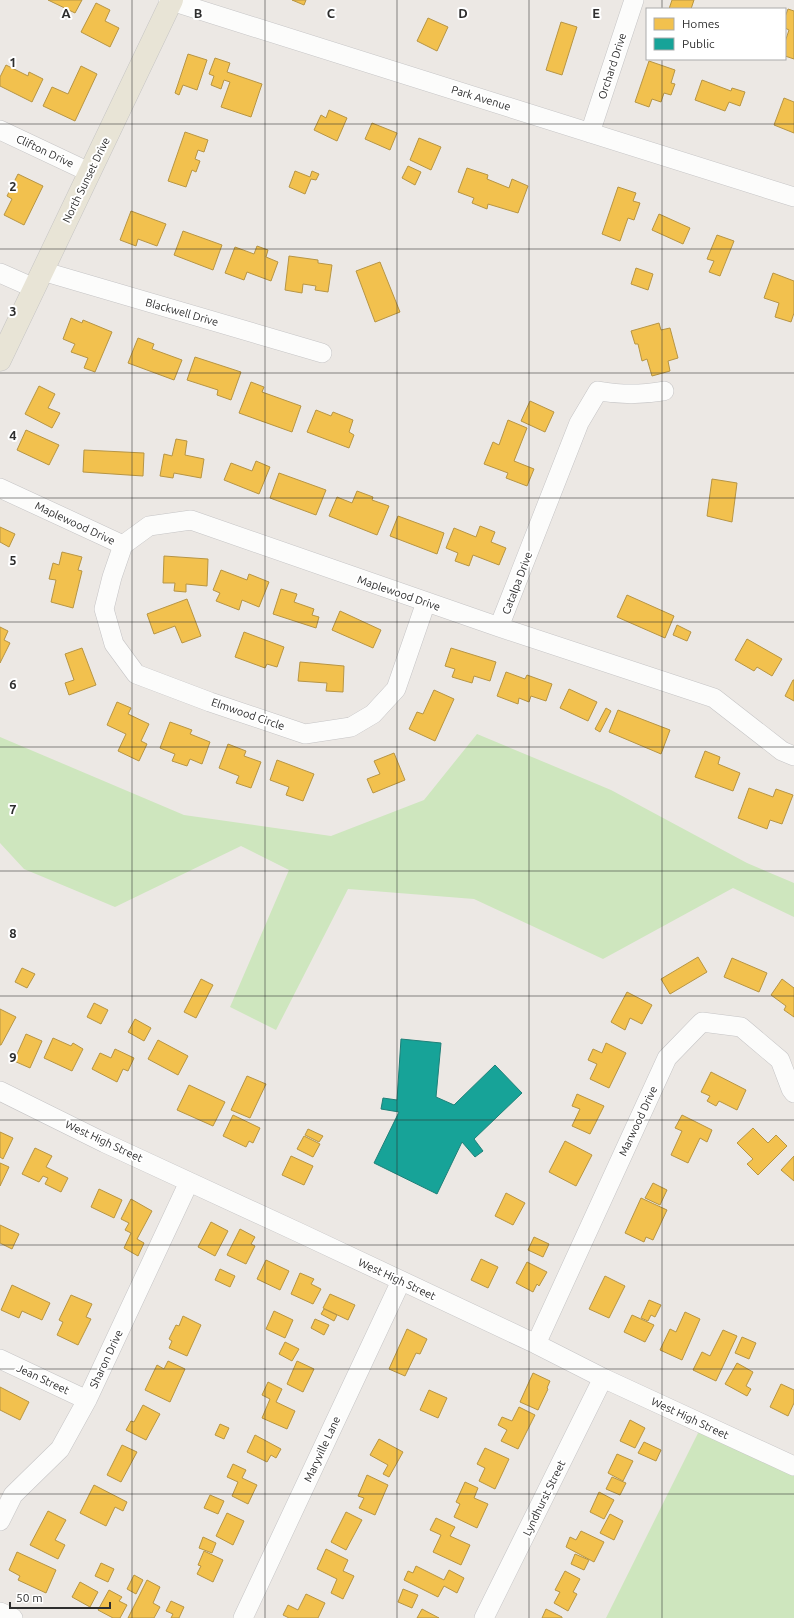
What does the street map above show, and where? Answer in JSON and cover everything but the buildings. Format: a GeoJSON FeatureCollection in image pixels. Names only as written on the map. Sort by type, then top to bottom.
{"type":"FeatureCollection","features":[{"type":"Feature","properties":{"kind":"main road","name":"North Sunset Drive"},"geometry":{"type":"LineString","coordinates":[[0,360],[170,1]]}},
{"type":"Feature","properties":{"kind":"street","name":"Orchard Drive"},"geometry":{"type":"LineString","coordinates":[[590,132],[634,0]]}},
{"type":"Feature","properties":{"kind":"street","name":"Park Avenue"},"geometry":{"type":"LineString","coordinates":[[170,1],[794,197]]}},
{"type":"Feature","properties":{"kind":"street","name":"Clifton Drive"},"geometry":{"type":"LineString","coordinates":[[0,130],[90,172]]}},
{"type":"Feature","properties":{"kind":"street","name":"Blackwell Drive"},"geometry":{"type":"LineString","coordinates":[[0,273],[38,280],[322,353]]}},
{"type":"Feature","properties":{"kind":"street","name":"Catalpa Drive"},"geometry":{"type":"LineString","coordinates":[[499,628],[579,424],[598,392],[622,395],[646,394],[664,391]]}},
{"type":"Feature","properties":{"kind":"street","name":"Maplewood Drive"},"geometry":{"type":"LineString","coordinates":[[0,488],[123,545],[149,526],[191,520],[499,628],[714,698],[782,751],[794,756]]}},
{"type":"Feature","properties":{"kind":"street","name":"Elmwood Circle"},"geometry":{"type":"LineString","coordinates":[[123,545],[112,577],[104,610],[114,644],[136,674],[210,702],[305,734],[351,727],[373,714],[396,689],[426,602]]}},
{"type":"Feature","properties":{"kind":"street","name":"Marwood Drive"},"geometry":{"type":"LineString","coordinates":[[536,1344],[668,1058],[702,1022],[741,1027],[780,1060],[794,1093]]}},
{"type":"Feature","properties":{"kind":"street","name":"West High Street"},"geometry":{"type":"LineString","coordinates":[[0,1091],[105,1143],[536,1344],[603,1378],[794,1466]]}},
{"type":"Feature","properties":{"kind":"street","name":"Sharon Drive"},"geometry":{"type":"LineString","coordinates":[[0,1521],[13,1495],[60,1449],[87,1400],[189,1182]]}},
{"type":"Feature","properties":{"kind":"street","name":"Maryville Lane"},"geometry":{"type":"LineString","coordinates":[[244,1618],[401,1281]]}},
{"type":"Feature","properties":{"kind":"street","name":"Jean Street"},"geometry":{"type":"LineString","coordinates":[[0,1359],[87,1400]]}},
{"type":"Feature","properties":{"kind":"street","name":"Lyndhurst Street"},"geometry":{"type":"LineString","coordinates":[[484,1618],[603,1378]]}},
{"type":"Feature","properties":{"kind":"street"},"geometry":{"type":"LineString","coordinates":[[0,1612],[13,1618]]}},
{"type":"Feature","properties":{"kind":"green space"},"geometry":{"type":"Polygon","coordinates":[[[477,734],[611,790],[747,863],[794,883],[794,917],[733,888],[603,959],[474,899],[348,889],[276,1030],[230,1007],[289,870],[241,846],[115,907],[24,869],[0,843],[0,737],[184,815],[331,836],[424,800],[477,734]]]}},
{"type":"Feature","properties":{"kind":"green space"},"geometry":{"type":"Polygon","coordinates":[[[703,1423],[794,1466],[794,1618],[606,1618],[703,1423]]]}}]}
